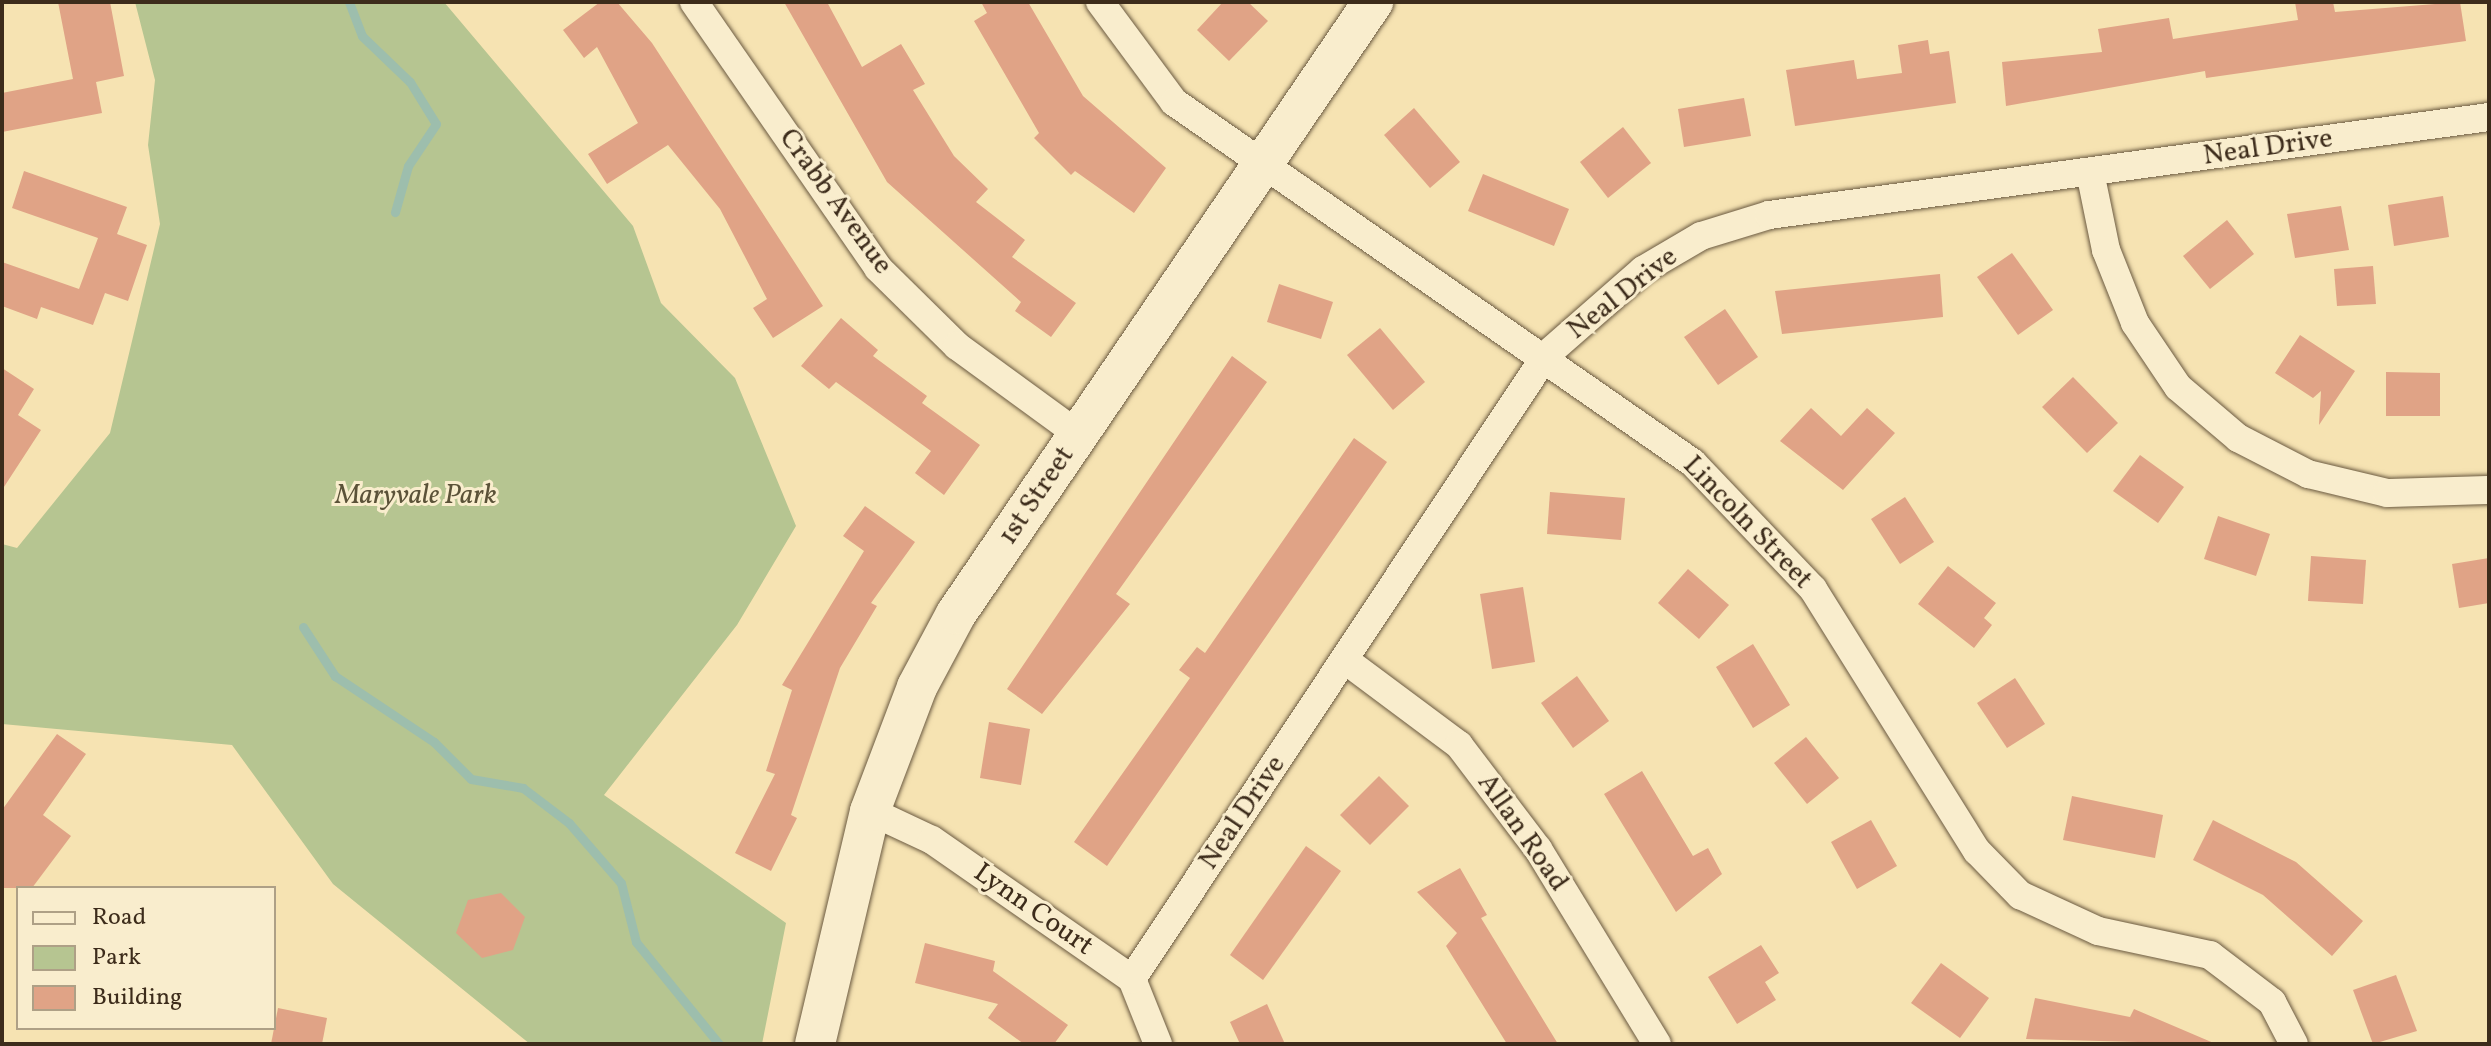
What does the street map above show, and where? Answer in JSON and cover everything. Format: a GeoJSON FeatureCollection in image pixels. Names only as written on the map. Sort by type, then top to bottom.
{"type":"FeatureCollection","features":[{"type":"Feature","properties":{"kind":"street","name":"Crabb Avenue"},"geometry":{"type":"LineString","coordinates":[[694,2],[878,268],[957,346],[1079,435]]}},
{"type":"Feature","properties":{"kind":"street","name":"Lincoln Street"},"geometry":{"type":"LineString","coordinates":[[1100,2],[1174,102],[1260,166],[1546,355],[1693,463],[1813,589],[1977,851],[2020,895],[2098,931],[2210,955],[2272,1002],[2294,1044]]}},
{"type":"Feature","properties":{"kind":"street","name":"1st Street"},"geometry":{"type":"LineString","coordinates":[[815,1044],[870,811],[917,687],[956,614],[1373,2]]}},
{"type":"Feature","properties":{"kind":"street","name":"Neal Drive"},"geometry":{"type":"LineString","coordinates":[[1132,979],[1546,355],[1643,270],[1701,236],[1769,215],[2489,117]]}},
{"type":"Feature","properties":{"kind":"street"},"geometry":{"type":"LineString","coordinates":[[2090,172],[2106,250],[2135,323],[2178,387],[2238,438],[2308,474],[2387,493],[2489,490]]}},
{"type":"Feature","properties":{"kind":"street","name":"Allan Road"},"geometry":{"type":"LineString","coordinates":[[1345,660],[1459,745],[1538,849],[1657,1044]]}},
{"type":"Feature","properties":{"kind":"street","name":"Lynn Court"},"geometry":{"type":"LineString","coordinates":[[870,811],[932,840],[1132,979]]}},
{"type":"Feature","properties":{"kind":"street"},"geometry":{"type":"LineString","coordinates":[[1132,979],[1158,1044]]}},
{"type":"Feature","properties":{"kind":"green space","name":"Maryvale Park"},"geometry":{"type":"Polygon","coordinates":[[[135,2],[444,2],[633,226],[661,303],[735,378],[796,526],[737,625],[604,795],[786,923],[762,1044],[530,1044],[333,884],[232,745],[2,724],[2,544],[17,548],[110,433],[160,224],[148,145],[155,80],[135,2]]]}},
{"type":"Feature","properties":{"kind":"building"},"geometry":{"type":"Polygon","coordinates":[[[58,2],[110,2],[124,76],[96,82],[102,113],[2,132],[2,93],[73,79],[58,2]]]}},
{"type":"Feature","properties":{"kind":"building"},"geometry":{"type":"Polygon","coordinates":[[[600,2],[617,2],[652,43],[823,306],[773,338],[753,308],[767,299],[720,209],[668,145],[607,184],[588,154],[638,123],[597,47],[584,58],[563,30],[600,2]]]}},
{"type":"Feature","properties":{"kind":"building"},"geometry":{"type":"Polygon","coordinates":[[[784,2],[827,2],[862,67],[901,44],[925,84],[913,90],[954,156],[988,189],[976,202],[1025,240],[1012,257],[1076,303],[1051,337],[1015,311],[1021,302],[887,182],[784,2]]]}},
{"type":"Feature","properties":{"kind":"building"},"geometry":{"type":"Polygon","coordinates":[[[981,2],[1028,2],[1083,96],[1166,168],[1134,213],[1075,171],[1071,175],[1034,138],[1039,133],[974,21],[987,13],[981,2]]]}},
{"type":"Feature","properties":{"kind":"building"},"geometry":{"type":"Polygon","coordinates":[[[1223,2],[1248,2],[1268,21],[1229,61],[1197,30],[1223,2]]]}},
{"type":"Feature","properties":{"kind":"building"},"geometry":{"type":"Polygon","coordinates":[[[2295,2],[2333,2],[2335,12],[2460,2],[2466,41],[2206,78],[2205,71],[2006,106],[2002,62],[2102,52],[2098,29],[2169,18],[2173,39],[2298,20],[2295,2]]]}},
{"type":"Feature","properties":{"kind":"building"},"geometry":{"type":"Polygon","coordinates":[[[1928,40],[1930,54],[1949,51],[1956,103],[1795,126],[1786,70],[1854,60],[1857,79],[1902,73],[1898,45],[1928,40]]]}},
{"type":"Feature","properties":{"kind":"building"},"geometry":{"type":"Polygon","coordinates":[[[1744,98],[1751,136],[1684,147],[1678,109],[1744,98]]]}},
{"type":"Feature","properties":{"kind":"building"},"geometry":{"type":"Polygon","coordinates":[[[1414,108],[1460,162],[1430,188],[1384,135],[1414,108]]]}},
{"type":"Feature","properties":{"kind":"building"},"geometry":{"type":"Polygon","coordinates":[[[1623,127],[1651,163],[1608,198],[1580,162],[1623,127]]]}},
{"type":"Feature","properties":{"kind":"building"},"geometry":{"type":"Polygon","coordinates":[[[24,171],[127,207],[117,234],[147,245],[128,301],[105,293],[93,325],[41,307],[37,319],[2,306],[2,262],[79,289],[98,238],[12,208],[24,171]]]}},
{"type":"Feature","properties":{"kind":"building"},"geometry":{"type":"Polygon","coordinates":[[[1483,174],[1569,209],[1554,246],[1468,211],[1483,174]]]}},
{"type":"Feature","properties":{"kind":"building"},"geometry":{"type":"Polygon","coordinates":[[[2443,196],[2449,237],[2394,246],[2388,205],[2443,196]]]}},
{"type":"Feature","properties":{"kind":"building"},"geometry":{"type":"Polygon","coordinates":[[[2341,206],[2349,250],[2295,258],[2287,214],[2341,206]]]}},
{"type":"Feature","properties":{"kind":"building"},"geometry":{"type":"Polygon","coordinates":[[[2227,220],[2254,254],[2210,289],[2183,256],[2227,220]]]}},
{"type":"Feature","properties":{"kind":"building"},"geometry":{"type":"Polygon","coordinates":[[[2012,253],[2053,310],[2018,335],[1977,277],[2012,253]]]}},
{"type":"Feature","properties":{"kind":"building"},"geometry":{"type":"Polygon","coordinates":[[[2373,266],[2376,304],[2337,306],[2334,269],[2373,266]]]}},
{"type":"Feature","properties":{"kind":"building"},"geometry":{"type":"Polygon","coordinates":[[[1940,274],[1943,317],[1782,334],[1775,291],[1940,274]]]}},
{"type":"Feature","properties":{"kind":"building"},"geometry":{"type":"Polygon","coordinates":[[[1279,284],[1333,302],[1321,339],[1267,322],[1279,284]]]}},
{"type":"Feature","properties":{"kind":"building"},"geometry":{"type":"Polygon","coordinates":[[[1725,309],[1758,357],[1718,385],[1684,337],[1725,309]]]}},
{"type":"Feature","properties":{"kind":"building"},"geometry":{"type":"Polygon","coordinates":[[[841,318],[878,350],[873,356],[927,396],[922,403],[980,445],[944,495],[915,473],[931,451],[836,382],[829,389],[801,366],[841,318]]]}},
{"type":"Feature","properties":{"kind":"building"},"geometry":{"type":"Polygon","coordinates":[[[1380,328],[1425,382],[1393,410],[1347,355],[1380,328]]]}},
{"type":"Feature","properties":{"kind":"building"},"geometry":{"type":"Polygon","coordinates":[[[2300,335],[2355,371],[2319,425],[2321,391],[2313,398],[2275,373],[2300,335]]]}},
{"type":"Feature","properties":{"kind":"building"},"geometry":{"type":"Polygon","coordinates":[[[1232,356],[1267,382],[1116,594],[1130,604],[1042,714],[1007,689],[1232,356]]]}},
{"type":"Feature","properties":{"kind":"building"},"geometry":{"type":"Polygon","coordinates":[[[2,368],[34,389],[18,415],[41,430],[2,490],[2,368]]]}},
{"type":"Feature","properties":{"kind":"building"},"geometry":{"type":"Polygon","coordinates":[[[2386,372],[2440,373],[2440,416],[2386,416],[2386,372]]]}},
{"type":"Feature","properties":{"kind":"building"},"geometry":{"type":"Polygon","coordinates":[[[2073,377],[2118,423],[2087,453],[2042,407],[2073,377]]]}},
{"type":"Feature","properties":{"kind":"building"},"geometry":{"type":"Polygon","coordinates":[[[1811,408],[1841,436],[1867,408],[1895,433],[1843,490],[1780,441],[1811,408]]]}},
{"type":"Feature","properties":{"kind":"building"},"geometry":{"type":"Polygon","coordinates":[[[1354,438],[1387,462],[1107,866],[1074,842],[1190,678],[1179,670],[1197,647],[1205,653],[1354,438]]]}},
{"type":"Feature","properties":{"kind":"building"},"geometry":{"type":"Polygon","coordinates":[[[2140,455],[2184,487],[2158,523],[2113,491],[2140,455]]]}},
{"type":"Feature","properties":{"kind":"building"},"geometry":{"type":"Polygon","coordinates":[[[1550,492],[1625,498],[1621,540],[1547,534],[1550,492]]]}},
{"type":"Feature","properties":{"kind":"building"},"geometry":{"type":"Polygon","coordinates":[[[1905,497],[1934,542],[1900,564],[1871,519],[1905,497]]]}},
{"type":"Feature","properties":{"kind":"building"},"geometry":{"type":"Polygon","coordinates":[[[865,506],[915,542],[871,603],[877,606],[840,668],[791,815],[797,818],[771,871],[735,853],[775,774],[766,771],[792,690],[782,685],[864,551],[843,536],[865,506]]]}},
{"type":"Feature","properties":{"kind":"building"},"geometry":{"type":"Polygon","coordinates":[[[2218,516],[2270,534],[2256,576],[2204,559],[2218,516]]]}},
{"type":"Feature","properties":{"kind":"building"},"geometry":{"type":"Polygon","coordinates":[[[2311,556],[2366,560],[2363,604],[2308,601],[2311,556]]]}},
{"type":"Feature","properties":{"kind":"building"},"geometry":{"type":"Polygon","coordinates":[[[2489,558],[2489,603],[2459,608],[2452,564],[2489,558]]]}},
{"type":"Feature","properties":{"kind":"building"},"geometry":{"type":"Polygon","coordinates":[[[1948,566],[1996,603],[1984,618],[1992,625],[1974,648],[1918,604],[1948,566]]]}},
{"type":"Feature","properties":{"kind":"building"},"geometry":{"type":"Polygon","coordinates":[[[1688,569],[1729,605],[1699,639],[1658,603],[1688,569]]]}},
{"type":"Feature","properties":{"kind":"building"},"geometry":{"type":"Polygon","coordinates":[[[1523,587],[1535,662],[1492,669],[1480,594],[1523,587]]]}},
{"type":"Feature","properties":{"kind":"building"},"geometry":{"type":"Polygon","coordinates":[[[1753,644],[1790,705],[1753,728],[1716,667],[1753,644]]]}},
{"type":"Feature","properties":{"kind":"building"},"geometry":{"type":"Polygon","coordinates":[[[1577,676],[1609,721],[1573,748],[1541,703],[1577,676]]]}},
{"type":"Feature","properties":{"kind":"building"},"geometry":{"type":"Polygon","coordinates":[[[2015,678],[2045,724],[2007,748],[1977,703],[2015,678]]]}},
{"type":"Feature","properties":{"kind":"building"},"geometry":{"type":"Polygon","coordinates":[[[989,722],[1030,729],[1021,785],[980,778],[989,722]]]}},
{"type":"Feature","properties":{"kind":"building"},"geometry":{"type":"Polygon","coordinates":[[[57,734],[86,754],[43,815],[71,836],[34,886],[2,888],[2,810],[57,734]]]}},
{"type":"Feature","properties":{"kind":"building"},"geometry":{"type":"Polygon","coordinates":[[[1806,737],[1839,778],[1807,804],[1774,763],[1806,737]]]}},
{"type":"Feature","properties":{"kind":"building"},"geometry":{"type":"Polygon","coordinates":[[[1642,771],[1693,856],[1708,848],[1722,874],[1676,912],[1604,794],[1642,771]]]}},
{"type":"Feature","properties":{"kind":"building"},"geometry":{"type":"Polygon","coordinates":[[[1379,776],[1409,806],[1370,845],[1340,815],[1379,776]]]}},
{"type":"Feature","properties":{"kind":"building"},"geometry":{"type":"Polygon","coordinates":[[[2072,796],[2163,815],[2155,858],[2063,840],[2072,796]]]}},
{"type":"Feature","properties":{"kind":"building"},"geometry":{"type":"Polygon","coordinates":[[[1871,820],[1897,866],[1857,889],[1831,842],[1871,820]]]}},
{"type":"Feature","properties":{"kind":"building"},"geometry":{"type":"Polygon","coordinates":[[[2213,820],[2296,862],[2363,921],[2332,956],[2263,895],[2193,860],[2213,820]]]}},
{"type":"Feature","properties":{"kind":"building"},"geometry":{"type":"Polygon","coordinates":[[[1306,846],[1341,871],[1263,980],[1230,955],[1306,846]]]}},
{"type":"Feature","properties":{"kind":"building"},"geometry":{"type":"Polygon","coordinates":[[[1460,868],[1487,915],[1481,918],[1558,1044],[1507,1044],[1446,946],[1457,933],[1417,892],[1460,868]]]}},
{"type":"Feature","properties":{"kind":"building"},"geometry":{"type":"Polygon","coordinates":[[[501,893],[525,917],[513,950],[482,958],[456,933],[468,900],[501,893]]]}},
{"type":"Feature","properties":{"kind":"building"},"geometry":{"type":"Polygon","coordinates":[[[925,943],[995,961],[993,971],[1068,1025],[1054,1044],[1024,1044],[988,1018],[998,1004],[915,983],[925,943]]]}},
{"type":"Feature","properties":{"kind":"building"},"geometry":{"type":"Polygon","coordinates":[[[1761,945],[1779,973],[1765,982],[1776,1000],[1737,1024],[1708,977],[1761,945]]]}},
{"type":"Feature","properties":{"kind":"building"},"geometry":{"type":"Polygon","coordinates":[[[1941,963],[1989,998],[1960,1038],[1911,1003],[1941,963]]]}},
{"type":"Feature","properties":{"kind":"building"},"geometry":{"type":"Polygon","coordinates":[[[2396,975],[2417,1031],[2373,1044],[2353,990],[2396,975]]]}},
{"type":"Feature","properties":{"kind":"building"},"geometry":{"type":"Polygon","coordinates":[[[2035,998],[2130,1017],[2134,1009],[2216,1044],[2026,1039],[2035,998]]]}},
{"type":"Feature","properties":{"kind":"building"},"geometry":{"type":"Polygon","coordinates":[[[1267,1004],[1285,1044],[1240,1044],[1230,1022],[1267,1004]]]}},
{"type":"Feature","properties":{"kind":"building"},"geometry":{"type":"Polygon","coordinates":[[[278,1008],[327,1018],[322,1044],[271,1044],[278,1008]]]}},
{"type":"Feature","properties":{"kind":"waterway"},"geometry":{"type":"LineString","coordinates":[[349,2],[362,36],[410,82],[436,124],[408,166],[395,212]]}},
{"type":"Feature","properties":{"kind":"waterway"},"geometry":{"type":"LineString","coordinates":[[303,627],[335,676],[434,742],[471,779],[523,788],[569,823],[621,883],[636,942],[719,1044]]}}]}
